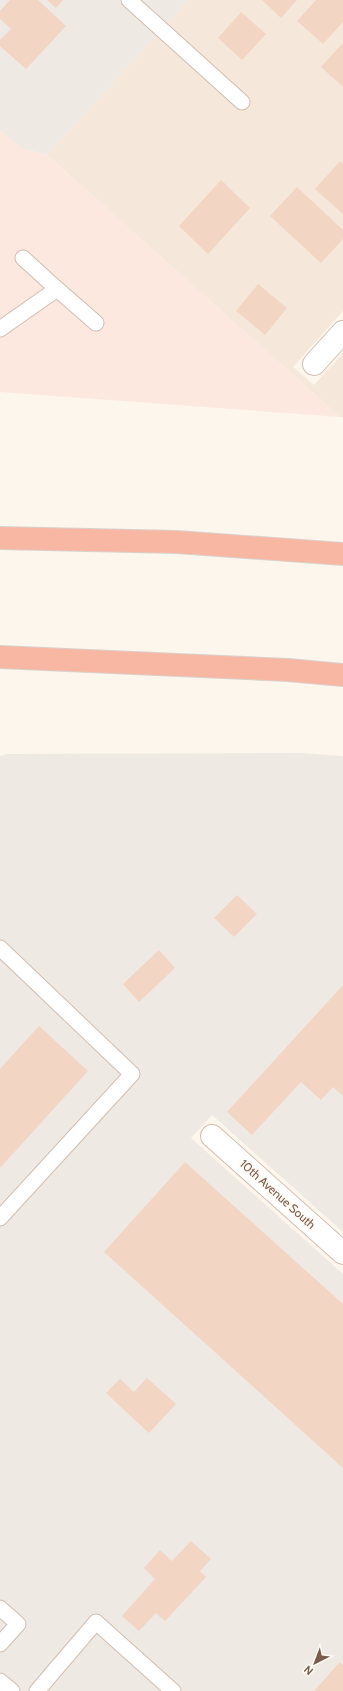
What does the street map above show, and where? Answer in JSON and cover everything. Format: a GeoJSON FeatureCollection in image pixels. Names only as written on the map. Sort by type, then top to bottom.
{"type":"FeatureCollection","features":[{"type":"Feature","properties":{"kind":"highway"},"geometry":{"type":"LineString","coordinates":[[0,538],[177,542],[343,554]]}},
{"type":"Feature","properties":{"kind":"highway"},"geometry":{"type":"LineString","coordinates":[[0,657],[288,670],[343,675]]}},
{"type":"Feature","properties":{"kind":"street"},"geometry":{"type":"LineString","coordinates":[[314,364],[343,332]]}},
{"type":"Feature","properties":{"kind":"street","name":"10th Avenue South"},"geometry":{"type":"LineString","coordinates":[[212,1136],[343,1253]]}},
{"type":"Feature","properties":{"kind":"lane"},"geometry":{"type":"LineString","coordinates":[[129,0],[242,102]]}},
{"type":"Feature","properties":{"kind":"lane"},"geometry":{"type":"LineString","coordinates":[[22,258],[96,323]]}},
{"type":"Feature","properties":{"kind":"lane"},"geometry":{"type":"LineString","coordinates":[[0,329],[57,289]]}},
{"type":"Feature","properties":{"kind":"lane"},"geometry":{"type":"LineString","coordinates":[[0,948],[132,1074],[0,1218]]}},
{"type":"Feature","properties":{"kind":"lane"},"geometry":{"type":"LineString","coordinates":[[0,1608],[18,1624],[0,1644]]}},
{"type":"Feature","properties":{"kind":"lane"},"geometry":{"type":"LineString","coordinates":[[36,1691],[96,1622],[157,1686],[173,1691]]}},
{"type":"Feature","properties":{"kind":"lane"},"geometry":{"type":"LineString","coordinates":[[0,1681],[12,1691]]}},
{"type":"Feature","properties":{"kind":"shaded area"},"geometry":{"type":"Polygon","coordinates":[[[0,0],[189,0],[47,155],[21,148],[0,130],[0,0]]]}},
{"type":"Feature","properties":{"kind":"shaded area"},"geometry":{"type":"Polygon","coordinates":[[[189,0],[343,0],[343,311],[293,367],[314,385],[343,353],[343,417],[340,417],[47,155],[189,0]]]}},
{"type":"Feature","properties":{"kind":"shaded area"},"geometry":{"type":"Polygon","coordinates":[[[0,130],[21,148],[47,155],[340,417],[0,392],[0,130]]]}},
{"type":"Feature","properties":{"kind":"shaded area"},"geometry":{"type":"Polygon","coordinates":[[[300,753],[343,756],[343,1232],[212,1115],[191,1138],[343,1274],[343,1691],[0,1691],[0,756],[7,754],[300,753]]]}},
{"type":"Feature","properties":{"kind":"building"},"geometry":{"type":"Polygon","coordinates":[[[10,0],[38,0],[66,26],[26,69],[0,46],[0,40],[11,29],[0,19],[0,11],[10,0]]]}},
{"type":"Feature","properties":{"kind":"building"},"geometry":{"type":"Polygon","coordinates":[[[47,0],[63,0],[56,8],[47,0]]]}},
{"type":"Feature","properties":{"kind":"building"},"geometry":{"type":"Polygon","coordinates":[[[262,0],[297,0],[281,18],[262,0]]]}},
{"type":"Feature","properties":{"kind":"building"},"geometry":{"type":"Polygon","coordinates":[[[316,0],[343,0],[343,22],[323,44],[297,21],[316,0]]]}},
{"type":"Feature","properties":{"kind":"building"},"geometry":{"type":"Polygon","coordinates":[[[241,12],[266,34],[242,60],[218,38],[241,12]]]}},
{"type":"Feature","properties":{"kind":"building"},"geometry":{"type":"Polygon","coordinates":[[[343,43],[343,87],[321,67],[343,43]]]}},
{"type":"Feature","properties":{"kind":"building"},"geometry":{"type":"Polygon","coordinates":[[[340,161],[343,164],[343,214],[315,189],[340,161]]]}},
{"type":"Feature","properties":{"kind":"building"},"geometry":{"type":"Polygon","coordinates":[[[221,180],[250,208],[208,254],[179,226],[221,180]]]}},
{"type":"Feature","properties":{"kind":"building"},"geometry":{"type":"Polygon","coordinates":[[[297,187],[343,230],[343,239],[321,263],[270,216],[297,187]]]}},
{"type":"Feature","properties":{"kind":"building"},"geometry":{"type":"Polygon","coordinates":[[[258,284],[287,308],[265,335],[236,311],[258,284]]]}},
{"type":"Feature","properties":{"kind":"building"},"geometry":{"type":"Polygon","coordinates":[[[237,895],[257,914],[234,937],[214,918],[237,895]]]}},
{"type":"Feature","properties":{"kind":"building"},"geometry":{"type":"Polygon","coordinates":[[[159,950],[175,968],[139,1002],[123,984],[159,950]]]}},
{"type":"Feature","properties":{"kind":"building"},"geometry":{"type":"Polygon","coordinates":[[[343,985],[343,1096],[333,1087],[321,1100],[301,1082],[252,1135],[227,1112],[343,985]]]}},
{"type":"Feature","properties":{"kind":"building"},"geometry":{"type":"Polygon","coordinates":[[[39,1026],[88,1071],[0,1168],[0,1069],[39,1026]]]}},
{"type":"Feature","properties":{"kind":"building"},"geometry":{"type":"Polygon","coordinates":[[[185,1162],[343,1304],[343,1468],[104,1252],[185,1162]]]}},
{"type":"Feature","properties":{"kind":"building"},"geometry":{"type":"Polygon","coordinates":[[[147,1378],[176,1404],[149,1433],[106,1393],[120,1379],[134,1392],[147,1378]]]}},
{"type":"Feature","properties":{"kind":"building"},"geometry":{"type":"Polygon","coordinates":[[[191,1541],[211,1559],[200,1571],[206,1577],[165,1621],[156,1613],[139,1631],[122,1616],[155,1579],[144,1568],[160,1550],[172,1561],[191,1541]]]}},
{"type":"Feature","properties":{"kind":"building"},"geometry":{"type":"Polygon","coordinates":[[[340,1662],[343,1665],[343,1691],[314,1691],[340,1662]]]}}]}
